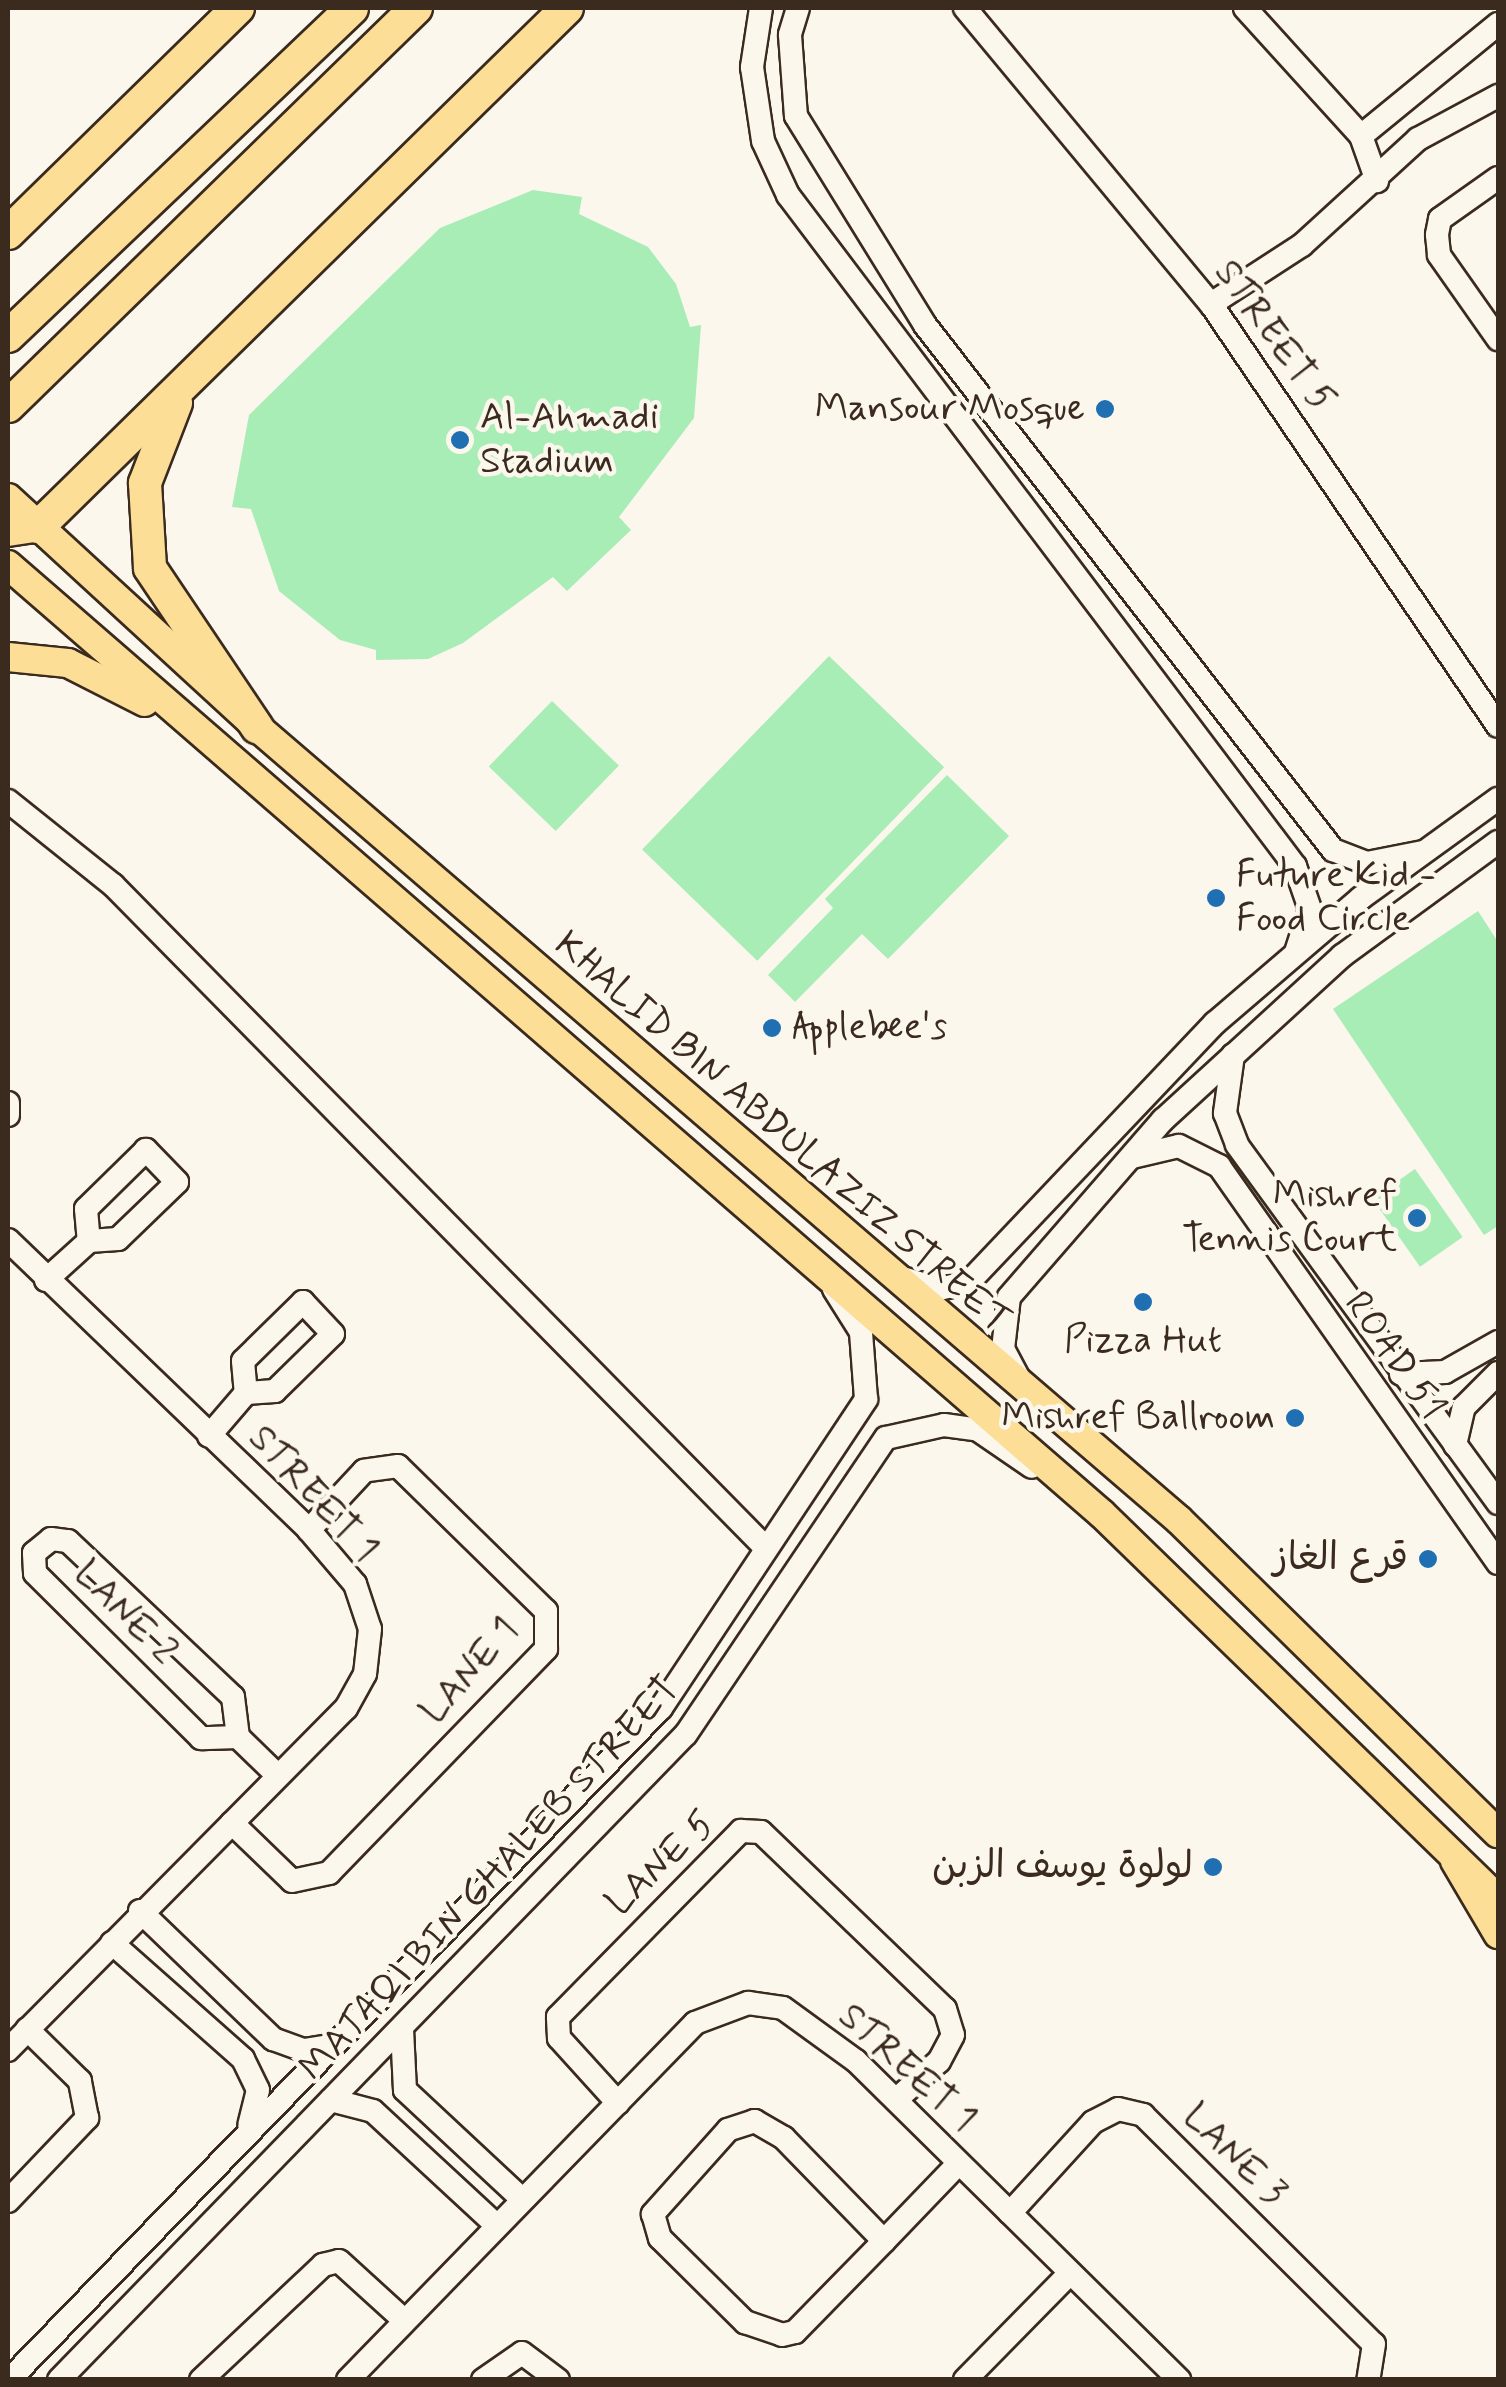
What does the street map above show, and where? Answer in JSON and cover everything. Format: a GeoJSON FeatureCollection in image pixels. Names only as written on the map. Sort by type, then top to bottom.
{"type":"FeatureCollection","features":[{"type":"Feature","properties":{"kind":"highway"},"geometry":{"type":"LineString","coordinates":[[8,233],[238,8]]}},
{"type":"Feature","properties":{"kind":"highway"},"geometry":{"type":"LineString","coordinates":[[8,336],[352,8]]}},
{"type":"Feature","properties":{"kind":"highway"},"geometry":{"type":"LineString","coordinates":[[8,406],[416,8]]}},
{"type":"Feature","properties":{"kind":"highway"},"geometry":{"type":"LineString","coordinates":[[23,529],[205,360],[567,8]]}},
{"type":"Feature","properties":{"kind":"highway"},"geometry":{"type":"LineString","coordinates":[[205,360],[158,433],[144,538],[162,596],[257,727]]}},
{"type":"Feature","properties":{"kind":"main road","name":"KHALID BIN ABDULAZIZ STREET"},"geometry":{"type":"LineString","coordinates":[[8,498],[23,529],[508,941],[1031,1402],[1179,1520],[1488,1817],[1498,1834]]}},
{"type":"Feature","properties":{"kind":"main road"},"geometry":{"type":"LineString","coordinates":[[8,555],[23,529]]}},
{"type":"Feature","properties":{"kind":"main road","name":"KHALID BIN ABDULAZIZ STREET"},"geometry":{"type":"LineString","coordinates":[[8,565],[1102,1514],[1450,1846],[1498,1899]]}},
{"type":"Feature","properties":{"kind":"main road"},"geometry":{"type":"LineString","coordinates":[[8,657],[100,674],[224,752]]}},
{"type":"Feature","properties":{"kind":"main road"},"geometry":{"type":"LineString","coordinates":[[485,975],[480,954],[508,941]]}},
{"type":"Feature","properties":{"kind":"main road"},"geometry":{"type":"LineString","coordinates":[[1450,1846],[1469,1896],[1498,1934]]}},
{"type":"Feature","properties":{"kind":"street"},"geometry":{"type":"LineString","coordinates":[[761,8],[752,67],[763,141],[788,195],[1232,777],[1307,887],[1296,952]]}},
{"type":"Feature","properties":{"kind":"street"},"geometry":{"type":"LineString","coordinates":[[798,8],[790,35],[796,116],[925,325],[1256,758],[1333,850],[1367,863],[1423,852]]}},
{"type":"Feature","properties":{"kind":"street","name":"STREET 5"},"geometry":{"type":"LineString","coordinates":[[965,8],[1211,304],[1498,726]]}},
{"type":"Feature","properties":{"kind":"street"},"geometry":{"type":"LineString","coordinates":[[1246,8],[1361,136],[1377,180]]}},
{"type":"Feature","properties":{"kind":"street"},"geometry":{"type":"LineString","coordinates":[[1361,136],[1498,24]]}},
{"type":"Feature","properties":{"kind":"street"},"geometry":{"type":"LineString","coordinates":[[1211,304],[1377,180],[1418,139],[1498,96]]}},
{"type":"Feature","properties":{"kind":"street"},"geometry":{"type":"LineString","coordinates":[[1498,178],[1440,219],[1437,236],[1439,254],[1498,339]]}},
{"type":"Feature","properties":{"kind":"street"},"geometry":{"type":"LineString","coordinates":[[899,344],[925,325]]}},
{"type":"Feature","properties":{"kind":"street"},"geometry":{"type":"LineString","coordinates":[[920,372],[946,351]]}},
{"type":"Feature","properties":{"kind":"street"},"geometry":{"type":"LineString","coordinates":[[1232,777],[1256,758]]}},
{"type":"Feature","properties":{"kind":"street"},"geometry":{"type":"LineString","coordinates":[[882,1272],[938,1288],[968,1282],[1216,1023],[1296,952],[1423,852],[1498,799]]}},
{"type":"Feature","properties":{"kind":"street"},"geometry":{"type":"LineString","coordinates":[[8,801],[113,884],[765,1547]]}},
{"type":"Feature","properties":{"kind":"street"},"geometry":{"type":"LineString","coordinates":[[1031,1402],[1003,1349],[1000,1319],[1043,1259],[1132,1157],[1233,1055],[1342,956],[1498,842]]}},
{"type":"Feature","properties":{"kind":"street","name":"ROAD 51"},"geometry":{"type":"LineString","coordinates":[[1233,1055],[1224,1114],[1278,1203],[1498,1503]]}},
{"type":"Feature","properties":{"kind":"street"},"geometry":{"type":"LineString","coordinates":[[8,1103],[8,1114]]}},
{"type":"Feature","properties":{"kind":"street","name":"ROAD 51"},"geometry":{"type":"LineString","coordinates":[[1132,1157],[1196,1150],[1259,1224],[1498,1563]]}},
{"type":"Feature","properties":{"kind":"street"},"geometry":{"type":"LineString","coordinates":[[1259,1224],[1278,1203]]}},
{"type":"Feature","properties":{"kind":"street"},"geometry":{"type":"LineString","coordinates":[[1017,1234],[1019,1258],[1043,1259]]}},
{"type":"Feature","properties":{"kind":"street","name":"STREET 1"},"geometry":{"type":"LineString","coordinates":[[8,1240],[308,1530],[356,1584],[370,1629],[365,1674],[346,1708],[140,1910],[8,2050]]}},
{"type":"Feature","properties":{"kind":"street"},"geometry":{"type":"LineString","coordinates":[[46,1280],[89,1241]]}},
{"type":"Feature","properties":{"kind":"street","name":"MATAQI BIN GHALEB STREET"},"geometry":{"type":"LineString","coordinates":[[9,2380],[661,1708],[866,1399],[871,1369],[861,1332],[817,1264]]}},
{"type":"Feature","properties":{"kind":"street"},"geometry":{"type":"LineString","coordinates":[[1402,1374],[1469,1364],[1498,1342]]}},
{"type":"Feature","properties":{"kind":"street"},"geometry":{"type":"LineString","coordinates":[[1456,1445],[1464,1407],[1490,1379],[1469,1364]]}},
{"type":"Feature","properties":{"kind":"street"},"geometry":{"type":"LineString","coordinates":[[209,1436],[246,1393]]}},
{"type":"Feature","properties":{"kind":"street"},"geometry":{"type":"LineString","coordinates":[[844,1431],[870,1427],[870,1456]]}},
{"type":"Feature","properties":{"kind":"street","name":"MATAQI BIN GHALEB STREET"},"geometry":{"type":"LineString","coordinates":[[59,2380],[686,1734],[870,1456],[914,1429],[978,1430],[1102,1514]]}},
{"type":"Feature","properties":{"kind":"street","name":"LANE 1"},"geometry":{"type":"LineString","coordinates":[[232,1823],[292,1881],[328,1873],[546,1649],[546,1612],[398,1466],[364,1471],[308,1530]]}},
{"type":"Feature","properties":{"kind":"street","name":"LANE 2"},"geometry":{"type":"LineString","coordinates":[[51,1539],[68,1541],[233,1697],[238,1737],[201,1738],[34,1573],[34,1553],[51,1539]]}},
{"type":"Feature","properties":{"kind":"street"},"geometry":{"type":"LineString","coordinates":[[238,1737],[276,1774]]}},
{"type":"Feature","properties":{"kind":"street"},"geometry":{"type":"LineString","coordinates":[[542,1828],[550,1853],[567,1854]]}},
{"type":"Feature","properties":{"kind":"street","name":"LANE 5"},"geometry":{"type":"LineString","coordinates":[[618,2103],[559,2038],[558,2017],[741,1831],[761,1832],[945,2010],[952,2035],[939,2061],[896,2100]]}},
{"type":"Feature","properties":{"kind":"street"},"geometry":{"type":"LineString","coordinates":[[491,1880],[526,1870],[517,1905]]}},
{"type":"Feature","properties":{"kind":"street"},"geometry":{"type":"LineString","coordinates":[[140,1910],[273,2040],[304,2050],[334,2045]]}},
{"type":"Feature","properties":{"kind":"street"},"geometry":{"type":"LineString","coordinates":[[112,1943],[242,2059],[258,2090],[244,2135]]}},
{"type":"Feature","properties":{"kind":"street","name":"STREET 1"},"geometry":{"type":"LineString","coordinates":[[348,2380],[520,2198],[695,2023],[748,2004],[782,2008],[896,2100],[1178,2379]]}},
{"type":"Feature","properties":{"kind":"street"},"geometry":{"type":"LineString","coordinates":[[402,2029],[405,2090],[520,2198]]}},
{"type":"Feature","properties":{"kind":"street"},"geometry":{"type":"LineString","coordinates":[[8,2201],[87,2118],[80,2081],[27,2030]]}},
{"type":"Feature","properties":{"kind":"street"},"geometry":{"type":"LineString","coordinates":[[331,2100],[373,2111],[495,2224]]}},
{"type":"Feature","properties":{"kind":"street","name":"LANE 3"},"geometry":{"type":"LineString","coordinates":[[1010,2213],[1094,2122],[1118,2109],[1143,2115],[1374,2344],[1368,2380]]}},
{"type":"Feature","properties":{"kind":"street"},"geometry":{"type":"LineString","coordinates":[[884,2240],[784,2138],[755,2121],[728,2130],[653,2214],[660,2238],[763,2336],[795,2332],[960,2163]]}},
{"type":"Feature","properties":{"kind":"street"},"geometry":{"type":"LineString","coordinates":[[201,2380],[323,2265],[340,2261],[405,2321]]}},
{"type":"Feature","properties":{"kind":"street"},"geometry":{"type":"LineString","coordinates":[[965,2380],[1070,2272]]}},
{"type":"Feature","properties":{"kind":"street"},"geometry":{"type":"LineString","coordinates":[[89,2296],[96,2318],[117,2321]]}},
{"type":"Feature","properties":{"kind":"street"},"geometry":{"type":"LineString","coordinates":[[50,2336],[74,2336],[81,2357]]}},
{"type":"Feature","properties":{"kind":"street"},"geometry":{"type":"LineString","coordinates":[[483,2380],[522,2353],[558,2380]]}},
{"type":"Feature","properties":{"kind":"green space","name":"Al-Ahmadi Stadium"},"geometry":{"type":"Polygon","coordinates":[[[533,190],[582,197],[579,214],[648,247],[676,284],[690,327],[701,325],[694,418],[619,517],[631,530],[567,591],[553,577],[463,643],[428,659],[376,660],[376,650],[340,640],[279,591],[251,509],[232,507],[249,415],[440,228],[533,190]]]}},
{"type":"Feature","properties":{"kind":"green space"},"geometry":{"type":"Polygon","coordinates":[[[829,656],[944,767],[757,961],[642,850],[829,656]]]}},
{"type":"Feature","properties":{"kind":"green space"},"geometry":{"type":"Polygon","coordinates":[[[552,701],[619,766],[556,831],[489,766],[552,701]]]}},
{"type":"Feature","properties":{"kind":"green space"},"geometry":{"type":"Polygon","coordinates":[[[947,775],[1009,836],[888,959],[862,934],[795,1002],[768,975],[833,908],[825,899],[947,775]]]}},
{"type":"Feature","properties":{"kind":"green space"},"geometry":{"type":"Polygon","coordinates":[[[1478,911],[1498,942],[1498,1226],[1484,1235],[1333,1009],[1478,911]]]}},
{"type":"Feature","properties":{"kind":"green space","name":"Mishref Tennis Court"},"geometry":{"type":"Polygon","coordinates":[[[1415,1169],[1463,1237],[1420,1267],[1372,1199],[1415,1169]]]}},
{"type":"Feature","properties":{"kind":"place","name":"Mansour Mosque"},"geometry":{"type":"Point","coordinates":[1105,409]}},
{"type":"Feature","properties":{"kind":"place","name":"Al-Ahmadi Stadium"},"geometry":{"type":"Point","coordinates":[460,440]}},
{"type":"Feature","properties":{"kind":"place","name":"Future Kid - Food Circle"},"geometry":{"type":"Point","coordinates":[1216,898]}},
{"type":"Feature","properties":{"kind":"place","name":"Applebee's"},"geometry":{"type":"Point","coordinates":[772,1028]}},
{"type":"Feature","properties":{"kind":"place","name":"Mishref Tennis Court"},"geometry":{"type":"Point","coordinates":[1417,1218]}},
{"type":"Feature","properties":{"kind":"place","name":"Pizza Hut"},"geometry":{"type":"Point","coordinates":[1143,1302]}},
{"type":"Feature","properties":{"kind":"place","name":"Mishref Ballroom"},"geometry":{"type":"Point","coordinates":[1295,1418]}},
{"type":"Feature","properties":{"kind":"place","name":"قرع الغاز"},"geometry":{"type":"Point","coordinates":[1428,1559]}},
{"type":"Feature","properties":{"kind":"place","name":"لولوة يوسف الزبن"},"geometry":{"type":"Point","coordinates":[1213,1867]}}]}
